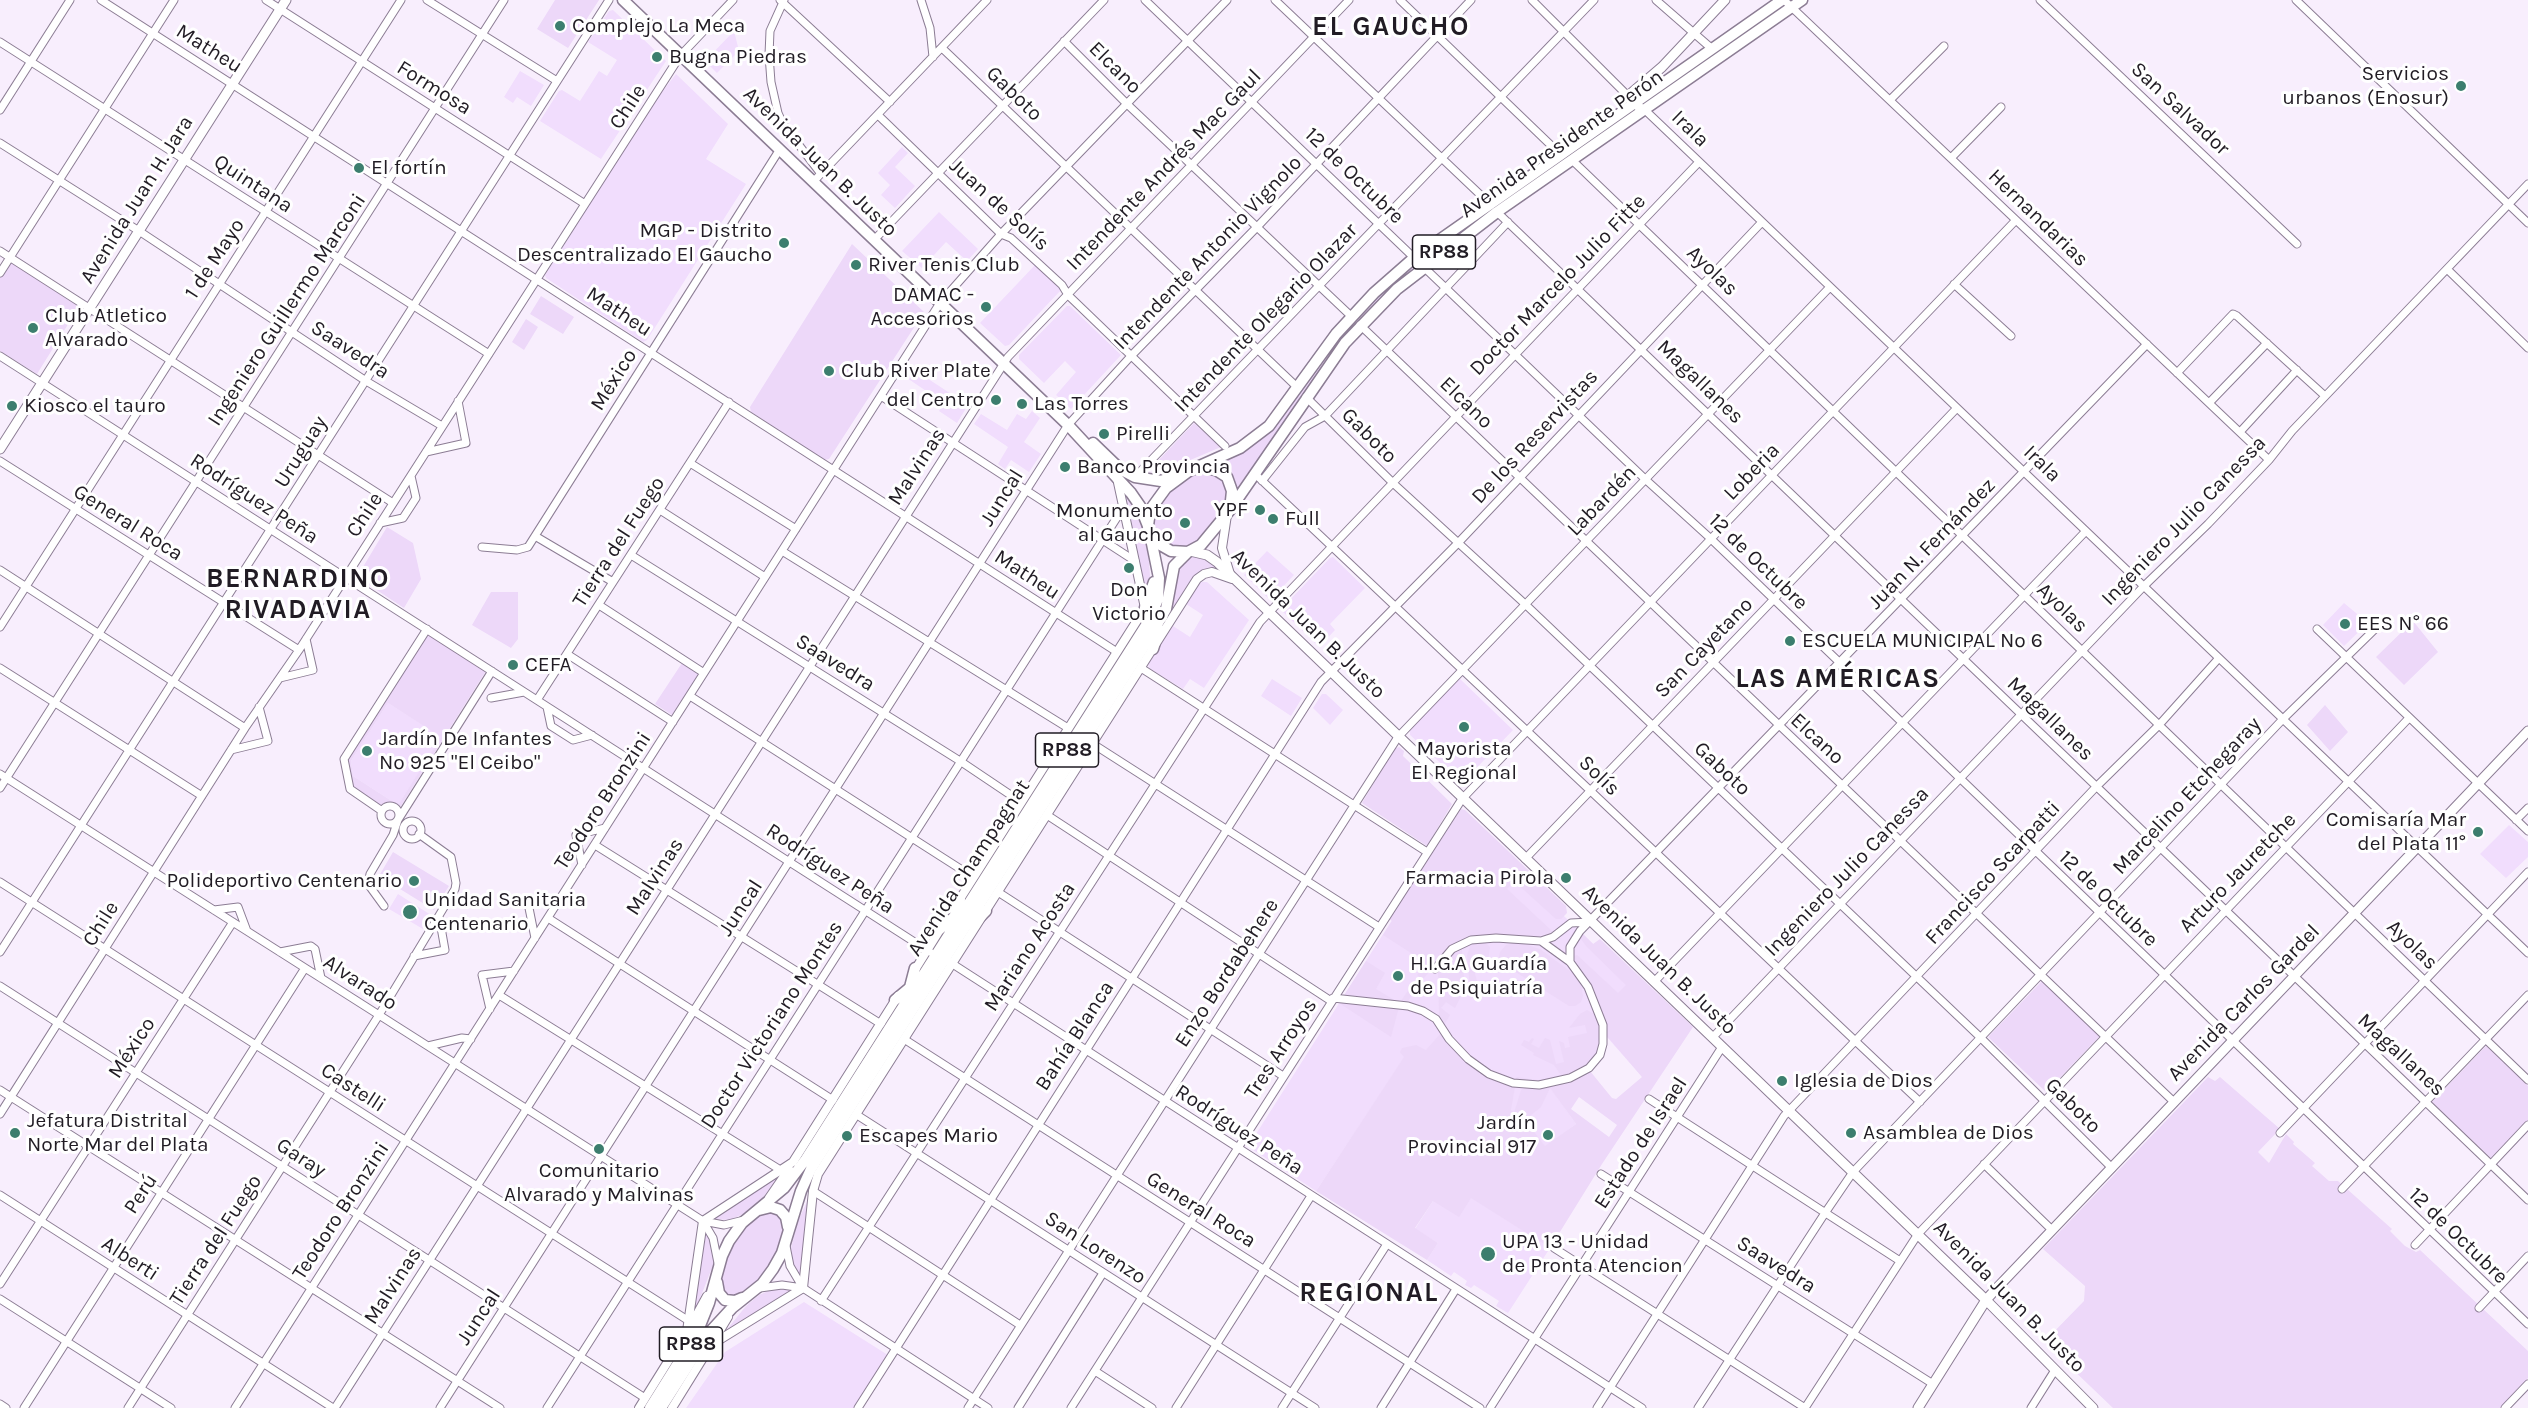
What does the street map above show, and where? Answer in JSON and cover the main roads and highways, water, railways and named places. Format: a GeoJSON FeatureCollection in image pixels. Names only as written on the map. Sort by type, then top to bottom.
{"type":"FeatureCollection","features":[{"type":"Feature","properties":{"kind":"main road","name":"Avenida Juan H. Jara"},"geometry":{"type":"LineString","coordinates":[[0,450],[286,0]]}},
{"type":"Feature","properties":{"kind":"main road","name":"Avenida Juan B. Justo"},"geometry":{"type":"LineString","coordinates":[[623,0],[780,149],[817,178],[874,240],[1068,425],[1136,501],[1149,530]]}},
{"type":"Feature","properties":{"kind":"main road"},"geometry":{"type":"LineString","coordinates":[[1631,99],[1725,0]]}},
{"type":"Feature","properties":{"kind":"main road","name":"Avenida Presidente Perón"},"geometry":{"type":"LineString","coordinates":[[1228,512],[1258,477],[1306,397],[1356,321],[1414,257],[1560,154],[1631,99],[1786,2],[1802,0]]}},
{"type":"Feature","properties":{"kind":"main road","name":"Avenida Presidente Perón"},"geometry":{"type":"LineString","coordinates":[[1192,470],[1240,448],[1260,434],[1274,421],[1324,350],[1424,266],[1497,212],[1645,110],[1786,2]]}},
{"type":"Feature","properties":{"kind":"main road","name":"Irala"},"geometry":{"type":"LineString","coordinates":[[1631,99],[1645,110]]}},
{"type":"Feature","properties":{"kind":"main road","name":"Avenida Juan B. Justo"},"geometry":{"type":"LineString","coordinates":[[1068,425],[1087,438],[1120,469],[1135,477],[1161,480],[1192,470]]}},
{"type":"Feature","properties":{"kind":"main road"},"geometry":{"type":"LineString","coordinates":[[1192,470],[1211,468],[1227,477],[1232,491],[1228,512]]}},
{"type":"Feature","properties":{"kind":"main road","name":"RP88"},"geometry":{"type":"LineString","coordinates":[[1149,530],[1150,510],[1155,500],[1166,488],[1192,470]]}},
{"type":"Feature","properties":{"kind":"main road","name":"RP88"},"geometry":{"type":"LineString","coordinates":[[1189,552],[1206,541],[1228,512]]}},
{"type":"Feature","properties":{"kind":"main road"},"geometry":{"type":"LineString","coordinates":[[1149,530],[1157,543],[1166,549],[1189,552]]}},
{"type":"Feature","properties":{"kind":"main road","name":"Avenida Champagnat"},"geometry":{"type":"LineString","coordinates":[[973,906],[1150,619],[1158,599],[1158,564],[1149,530]]}},
{"type":"Feature","properties":{"kind":"main road","name":"Avenida Juan B. Justo"},"geometry":{"type":"LineString","coordinates":[[1189,552],[1212,558],[1918,1234],[1986,1300],[2088,1406]]}},
{"type":"Feature","properties":{"kind":"main road","name":"Avenida Champagnat"},"geometry":{"type":"LineString","coordinates":[[648,1403],[692,1343],[729,1241],[751,1216],[784,1188],[803,1164],[908,1008],[1166,609],[1174,566],[1189,552]]}},
{"type":"Feature","properties":{"kind":"main road"},"geometry":{"type":"LineString","coordinates":[[1145,608],[1158,564]]}},
{"type":"Feature","properties":{"kind":"main road"},"geometry":{"type":"LineString","coordinates":[[1153,649],[1166,609]]}},
{"type":"Feature","properties":{"kind":"main road","name":"Avenida Carlos Gardel"},"geometry":{"type":"LineString","coordinates":[[1918,1408],[1986,1300],[2528,731]]}},
{"type":"Feature","properties":{"kind":"main road"},"geometry":{"type":"LineString","coordinates":[[953,937],[953,918],[973,906]]}},
{"type":"Feature","properties":{"kind":"main road"},"geometry":{"type":"LineString","coordinates":[[953,937],[970,926],[973,906]]}},
{"type":"Feature","properties":{"kind":"main road"},"geometry":{"type":"LineString","coordinates":[[908,1008],[910,987],[928,977]]}},
{"type":"Feature","properties":{"kind":"main road"},"geometry":{"type":"LineString","coordinates":[[908,1008],[925,998],[928,977]]}},
{"type":"Feature","properties":{"kind":"main road","name":"Avenida Champagnat"},"geometry":{"type":"LineString","coordinates":[[661,1408],[709,1333],[773,1269],[782,1253],[788,1228],[811,1169],[908,1008]]}},
{"type":"Feature","properties":{"kind":"main road"},"geometry":{"type":"LineString","coordinates":[[751,1216],[765,1208],[780,1210],[788,1220],[788,1228]]}},
{"type":"Feature","properties":{"kind":"main road","name":"RP88"},"geometry":{"type":"LineString","coordinates":[[717,1271],[717,1290],[722,1298],[735,1301],[751,1293]]}},
{"type":"Feature","properties":{"kind":"place","name":"Complejo La Meca"},"geometry":{"type":"Point","coordinates":[560,26]}},
{"type":"Feature","properties":{"kind":"place","name":"Bugna Piedras"},"geometry":{"type":"Point","coordinates":[657,57]}},
{"type":"Feature","properties":{"kind":"place","name":"Servicios urbanos (Enosur)"},"geometry":{"type":"Point","coordinates":[2461,86]}},
{"type":"Feature","properties":{"kind":"place","name":"El fortín"},"geometry":{"type":"Point","coordinates":[359,168]}},
{"type":"Feature","properties":{"kind":"place","name":"MGP - Distrito Descentralizado El Gaucho"},"geometry":{"type":"Point","coordinates":[784,243]}},
{"type":"Feature","properties":{"kind":"place","name":"River Tenis Club"},"geometry":{"type":"Point","coordinates":[856,265]}},
{"type":"Feature","properties":{"kind":"place","name":"DAMAC - Accesorios"},"geometry":{"type":"Point","coordinates":[986,307]}},
{"type":"Feature","properties":{"kind":"place","name":"Club Atletico Alvarado"},"geometry":{"type":"Point","coordinates":[33,328]}},
{"type":"Feature","properties":{"kind":"place","name":"Club River Plate"},"geometry":{"type":"Point","coordinates":[829,371]}},
{"type":"Feature","properties":{"kind":"place","name":"del Centro"},"geometry":{"type":"Point","coordinates":[996,400]}},
{"type":"Feature","properties":{"kind":"place","name":"Las Torres"},"geometry":{"type":"Point","coordinates":[1022,404]}},
{"type":"Feature","properties":{"kind":"place","name":"Kiosco el tauro"},"geometry":{"type":"Point","coordinates":[12,406]}},
{"type":"Feature","properties":{"kind":"place","name":"Pirelli"},"geometry":{"type":"Point","coordinates":[1104,434]}},
{"type":"Feature","properties":{"kind":"place","name":"Banco Provincia"},"geometry":{"type":"Point","coordinates":[1065,467]}},
{"type":"Feature","properties":{"kind":"place","name":"YPF"},"geometry":{"type":"Point","coordinates":[1260,510]}},
{"type":"Feature","properties":{"kind":"place","name":"Full"},"geometry":{"type":"Point","coordinates":[1273,519]}},
{"type":"Feature","properties":{"kind":"place","name":"Monumento al Gaucho"},"geometry":{"type":"Point","coordinates":[1185,523]}},
{"type":"Feature","properties":{"kind":"place","name":"Don Victorio"},"geometry":{"type":"Point","coordinates":[1129,568]}},
{"type":"Feature","properties":{"kind":"place","name":"EES N° 66"},"geometry":{"type":"Point","coordinates":[2345,624]}},
{"type":"Feature","properties":{"kind":"place","name":"ESCUELA MUNICIPAL Nº 6"},"geometry":{"type":"Point","coordinates":[1790,641]}},
{"type":"Feature","properties":{"kind":"place","name":"CEFA"},"geometry":{"type":"Point","coordinates":[513,665]}},
{"type":"Feature","properties":{"kind":"place","name":"Mayorista El Regional"},"geometry":{"type":"Point","coordinates":[1464,727]}},
{"type":"Feature","properties":{"kind":"place","name":"Jardín De Infantes Nº 925 \"El Ceibo\""},"geometry":{"type":"Point","coordinates":[367,751]}},
{"type":"Feature","properties":{"kind":"place","name":"Comisaría Mar del Plata 11°"},"geometry":{"type":"Point","coordinates":[2478,832]}},
{"type":"Feature","properties":{"kind":"place","name":"Farmacia Pirola"},"geometry":{"type":"Point","coordinates":[1566,878]}},
{"type":"Feature","properties":{"kind":"place","name":"Polideportivo Centenario"},"geometry":{"type":"Point","coordinates":[414,881]}},
{"type":"Feature","properties":{"kind":"place","name":"Unidad Sanitaria Centenario"},"geometry":{"type":"Point","coordinates":[410,912]}},
{"type":"Feature","properties":{"kind":"place","name":"H.I.G.A Guardía de Psiquiatría"},"geometry":{"type":"Point","coordinates":[1398,976]}},
{"type":"Feature","properties":{"kind":"place","name":"Iglesia de Dios"},"geometry":{"type":"Point","coordinates":[1782,1081]}},
{"type":"Feature","properties":{"kind":"place","name":"Jefatura Distrital Norte Mar del Plata"},"geometry":{"type":"Point","coordinates":[15,1133]}},
{"type":"Feature","properties":{"kind":"place","name":"Asamblea de Dios"},"geometry":{"type":"Point","coordinates":[1851,1133]}},
{"type":"Feature","properties":{"kind":"place","name":"Jardín Provincial 917"},"geometry":{"type":"Point","coordinates":[1548,1135]}},
{"type":"Feature","properties":{"kind":"place","name":"Escapes Mario"},"geometry":{"type":"Point","coordinates":[847,1136]}},
{"type":"Feature","properties":{"kind":"place","name":"Comunitario Alvarado y Malvinas"},"geometry":{"type":"Point","coordinates":[599,1149]}},
{"type":"Feature","properties":{"kind":"place","name":"UPA 13 - Unidad de Pronta Atencion"},"geometry":{"type":"Point","coordinates":[1488,1254]}},
{"type":"Feature","properties":{"kind":"district","name":"EL GAUCHO"},"geometry":{"type":"Point","coordinates":[1391,27]}},
{"type":"Feature","properties":{"kind":"district","name":"BERNARDINO RIVADAVIA"},"geometry":{"type":"Point","coordinates":[298,594]}},
{"type":"Feature","properties":{"kind":"district","name":"LAS AMÉRICAS"},"geometry":{"type":"Point","coordinates":[1838,679]}},
{"type":"Feature","properties":{"kind":"district","name":"REGIONAL"},"geometry":{"type":"Point","coordinates":[1369,1293]}}]}
